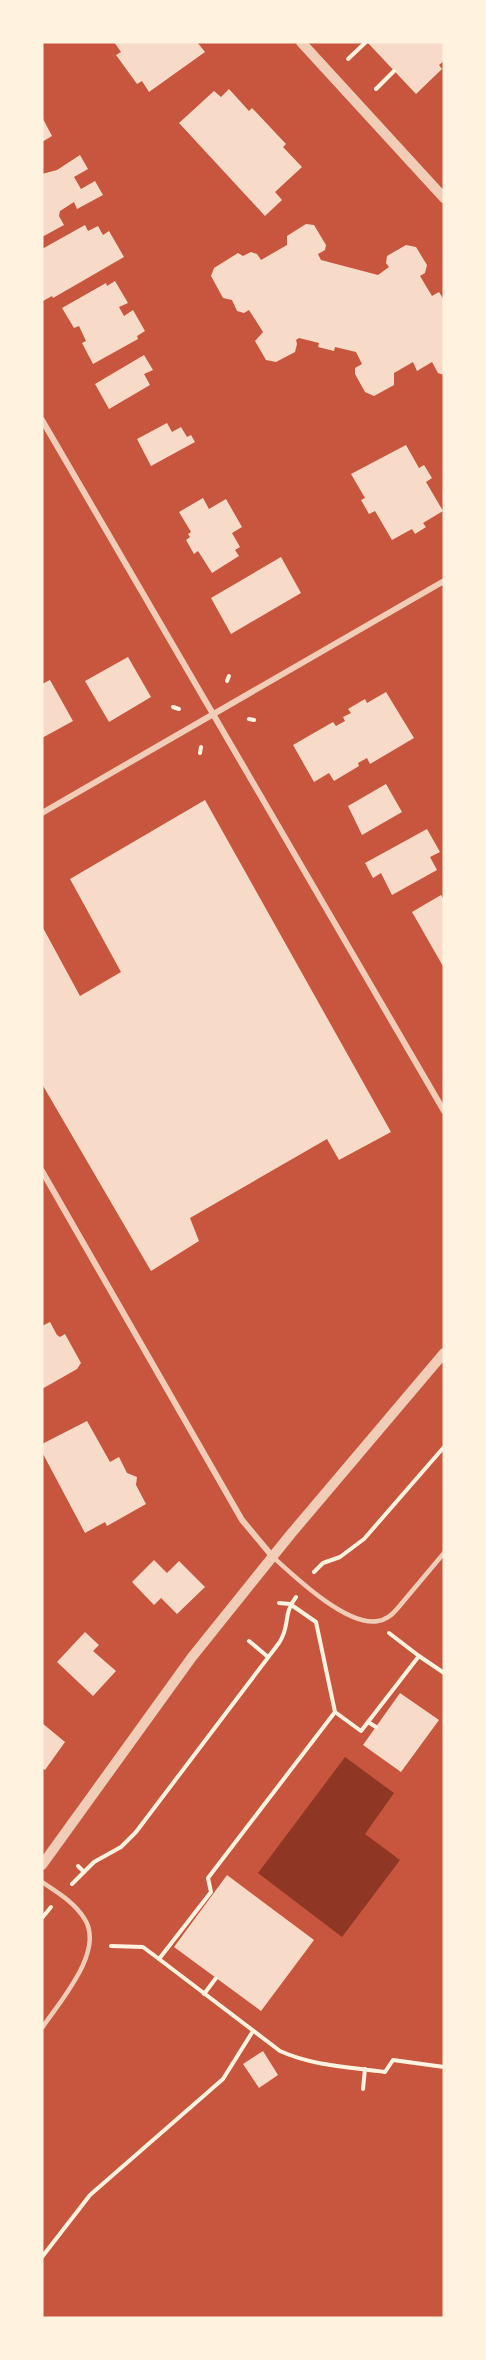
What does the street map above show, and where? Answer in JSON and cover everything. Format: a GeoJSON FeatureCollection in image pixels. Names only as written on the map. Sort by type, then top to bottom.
{"type":"FeatureCollection","features":[{"type":"Feature","properties":{"kind":"street"},"geometry":{"type":"LineString","coordinates":[[301,42],[444,198]]}},
{"type":"Feature","properties":{"kind":"street"},"geometry":{"type":"LineString","coordinates":[[42,420],[444,1111]]}},
{"type":"Feature","properties":{"kind":"street"},"geometry":{"type":"LineString","coordinates":[[42,813],[444,581]]}},
{"type":"Feature","properties":{"kind":"street"},"geometry":{"type":"LineString","coordinates":[[42,1171],[242,1521],[272,1556]]}},
{"type":"Feature","properties":{"kind":"street"},"geometry":{"type":"LineString","coordinates":[[42,1864],[159,1701],[272,1556],[444,1353]]}},
{"type":"Feature","properties":{"kind":"lane"},"geometry":{"type":"LineString","coordinates":[[272,1556],[329,1604],[356,1618],[376,1622],[397,1610],[444,1553]]}},
{"type":"Feature","properties":{"kind":"lane"},"geometry":{"type":"LineString","coordinates":[[42,1881],[79,1912],[91,1934],[91,1943],[83,1964],[42,2028]]}},
{"type":"Feature","properties":{"kind":"path"},"geometry":{"type":"LineString","coordinates":[[348,59],[366,42]]}},
{"type":"Feature","properties":{"kind":"path"},"geometry":{"type":"LineString","coordinates":[[376,89],[394,71]]}},
{"type":"Feature","properties":{"kind":"path"},"geometry":{"type":"LineString","coordinates":[[173,707],[179,709]]}},
{"type":"Feature","properties":{"kind":"path"},"geometry":{"type":"LineString","coordinates":[[200,753],[201,747]]}},
{"type":"Feature","properties":{"kind":"path"},"geometry":{"type":"LineString","coordinates":[[317,1569],[323,1563],[339,1557],[364,1539],[444,1447]]}},
{"type":"Feature","properties":{"kind":"path"},"geometry":{"type":"LineString","coordinates":[[279,1603],[292,1602],[316,1622],[335,1712],[361,1731],[419,1656]]}},
{"type":"Feature","properties":{"kind":"path"},"geometry":{"type":"LineString","coordinates":[[79,1877],[94,1862],[116,1851],[128,1841],[284,1636],[287,1628],[287,1610],[292,1602]]}},
{"type":"Feature","properties":{"kind":"path"},"geometry":{"type":"LineString","coordinates":[[249,1641],[268,1657]]}},
{"type":"Feature","properties":{"kind":"path"},"geometry":{"type":"LineString","coordinates":[[411,1651],[444,1673]]}},
{"type":"Feature","properties":{"kind":"path"},"geometry":{"type":"LineString","coordinates":[[159,1959],[211,1892],[208,1878],[335,1712]]}},
{"type":"Feature","properties":{"kind":"path"},"geometry":{"type":"LineString","coordinates":[[368,1722],[376,1727]]}},
{"type":"Feature","properties":{"kind":"path"},"geometry":{"type":"LineString","coordinates":[[78,1866],[84,1872]]}},
{"type":"Feature","properties":{"kind":"path"},"geometry":{"type":"LineString","coordinates":[[42,1918],[45,1913]]}},
{"type":"Feature","properties":{"kind":"path"},"geometry":{"type":"LineString","coordinates":[[111,1946],[143,1947],[280,2051],[292,2056],[306,2061],[385,2072],[393,2060],[444,2067]]}},
{"type":"Feature","properties":{"kind":"path"},"geometry":{"type":"LineString","coordinates":[[204,1994],[216,1978]]}},
{"type":"Feature","properties":{"kind":"path"},"geometry":{"type":"LineString","coordinates":[[42,2257],[90,2195],[223,2079],[253,2031]]}},
{"type":"Feature","properties":{"kind":"path"},"geometry":{"type":"LineString","coordinates":[[363,2089],[365,2069]]}},
{"type":"Feature","properties":{"kind":"shaded area"},"geometry":{"type":"Polygon","coordinates":[[[345,1757],[394,1793],[365,1834],[400,1860],[342,1937],[258,1873],[345,1757]]]}},
{"type":"Feature","properties":{"kind":"building"},"geometry":{"type":"Polygon","coordinates":[[[114,42],[197,42],[205,52],[149,92],[142,81],[137,84],[116,55],[121,52],[114,42]]]}},
{"type":"Feature","properties":{"kind":"building"},"geometry":{"type":"Polygon","coordinates":[[[367,42],[444,42],[444,61],[439,65],[442,69],[416,94],[367,42]]]}},
{"type":"Feature","properties":{"kind":"building"},"geometry":{"type":"Polygon","coordinates":[[[229,89],[249,111],[252,108],[286,144],[283,147],[302,167],[275,192],[282,200],[265,216],[179,123],[214,91],[221,97],[229,89]]]}},
{"type":"Feature","properties":{"kind":"building"},"geometry":{"type":"Polygon","coordinates":[[[42,117],[52,136],[42,142],[42,117]]]}},
{"type":"Feature","properties":{"kind":"building"},"geometry":{"type":"Polygon","coordinates":[[[80,155],[88,169],[74,177],[81,189],[95,181],[103,195],[77,209],[74,202],[60,211],[59,216],[64,225],[42,237],[42,174],[57,170],[80,155]]]}},
{"type":"Feature","properties":{"kind":"building"},"geometry":{"type":"Polygon","coordinates":[[[306,224],[314,225],[326,245],[325,250],[318,254],[321,260],[378,275],[389,267],[386,263],[387,256],[406,245],[416,247],[427,265],[425,273],[420,276],[432,296],[439,292],[444,300],[444,375],[438,373],[432,362],[417,371],[413,362],[394,373],[394,385],[374,396],[365,392],[355,374],[355,368],[362,364],[356,352],[335,347],[334,351],[318,347],[319,343],[299,338],[296,340],[295,352],[276,362],[266,360],[255,341],[263,332],[249,310],[244,313],[237,311],[232,300],[223,298],[211,276],[214,268],[238,253],[243,256],[251,252],[257,254],[261,260],[287,245],[287,236],[306,224]]]}},
{"type":"Feature","properties":{"kind":"building"},"geometry":{"type":"Polygon","coordinates":[[[85,225],[88,231],[98,226],[103,235],[109,231],[124,257],[53,298],[52,296],[43,301],[42,249],[85,225]]]}},
{"type":"Feature","properties":{"kind":"building"},"geometry":{"type":"Polygon","coordinates":[[[115,281],[128,303],[119,307],[124,316],[133,310],[145,331],[137,336],[138,339],[93,364],[82,343],[86,341],[79,326],[74,328],[62,308],[106,283],[107,286],[115,281]]]}},
{"type":"Feature","properties":{"kind":"building"},"geometry":{"type":"Polygon","coordinates":[[[144,355],[153,370],[144,374],[150,385],[109,409],[95,384],[144,355]]]}},
{"type":"Feature","properties":{"kind":"building"},"geometry":{"type":"Polygon","coordinates":[[[167,423],[172,432],[181,427],[187,437],[191,435],[195,442],[151,466],[137,439],[167,423]]]}},
{"type":"Feature","properties":{"kind":"building"},"geometry":{"type":"Polygon","coordinates":[[[406,445],[419,468],[424,465],[432,478],[426,482],[443,511],[423,523],[426,527],[415,534],[412,529],[392,540],[375,511],[369,514],[361,500],[365,498],[351,474],[406,445]]]}},
{"type":"Feature","properties":{"kind":"building"},"geometry":{"type":"Polygon","coordinates":[[[203,498],[209,509],[226,499],[242,527],[232,533],[240,547],[235,550],[239,556],[212,573],[198,551],[194,554],[186,540],[190,537],[188,534],[191,532],[179,512],[203,498]]]}},
{"type":"Feature","properties":{"kind":"building"},"geometry":{"type":"Polygon","coordinates":[[[281,557],[301,593],[231,634],[211,598],[281,557]]]}},
{"type":"Feature","properties":{"kind":"building"},"geometry":{"type":"Polygon","coordinates":[[[128,657],[151,697],[109,722],[85,681],[128,657]]]}},
{"type":"Feature","properties":{"kind":"building"},"geometry":{"type":"Polygon","coordinates":[[[50,680],[73,721],[42,738],[42,684],[50,680]]]}},
{"type":"Feature","properties":{"kind":"building"},"geometry":{"type":"Polygon","coordinates":[[[386,692],[414,738],[370,764],[367,758],[358,763],[359,766],[334,781],[329,773],[314,782],[293,745],[333,722],[336,726],[345,721],[343,717],[351,713],[348,709],[365,699],[367,703],[386,692]]]}},
{"type":"Feature","properties":{"kind":"building"},"geometry":{"type":"Polygon","coordinates":[[[386,784],[402,812],[362,835],[348,806],[386,784]]]}},
{"type":"Feature","properties":{"kind":"building"},"geometry":{"type":"Polygon","coordinates":[[[205,800],[391,1132],[339,1160],[327,1139],[190,1218],[199,1241],[151,1271],[42,1084],[42,926],[80,996],[121,972],[70,879],[205,800]]]}},
{"type":"Feature","properties":{"kind":"building"},"geometry":{"type":"Polygon","coordinates":[[[427,829],[440,852],[430,857],[437,870],[392,895],[381,873],[373,878],[365,863],[427,829]]]}},
{"type":"Feature","properties":{"kind":"building"},"geometry":{"type":"Polygon","coordinates":[[[441,895],[444,900],[444,968],[412,912],[441,895]]]}},
{"type":"Feature","properties":{"kind":"building"},"geometry":{"type":"Polygon","coordinates":[[[50,1322],[57,1335],[60,1337],[65,1334],[81,1363],[77,1369],[42,1389],[42,1326],[50,1322]]]}},
{"type":"Feature","properties":{"kind":"building"},"geometry":{"type":"Polygon","coordinates":[[[87,1421],[110,1462],[119,1457],[127,1473],[137,1477],[136,1485],[146,1504],[107,1526],[105,1522],[85,1533],[42,1452],[42,1444],[87,1421]]]}},
{"type":"Feature","properties":{"kind":"building"},"geometry":{"type":"Polygon","coordinates":[[[154,1560],[167,1573],[179,1561],[205,1587],[177,1614],[161,1598],[154,1605],[132,1582],[154,1560]]]}},
{"type":"Feature","properties":{"kind":"building"},"geometry":{"type":"Polygon","coordinates":[[[85,1632],[99,1645],[93,1651],[116,1671],[93,1696],[57,1662],[85,1632]]]}},
{"type":"Feature","properties":{"kind":"building"},"geometry":{"type":"Polygon","coordinates":[[[400,1693],[439,1720],[401,1772],[363,1745],[400,1693]]]}},
{"type":"Feature","properties":{"kind":"building"},"geometry":{"type":"Polygon","coordinates":[[[42,1723],[65,1742],[45,1770],[42,1768],[42,1723]]]}},
{"type":"Feature","properties":{"kind":"building"},"geometry":{"type":"Polygon","coordinates":[[[227,1875],[314,1940],[261,2011],[174,1947],[227,1875]]]}},
{"type":"Feature","properties":{"kind":"building"},"geometry":{"type":"Polygon","coordinates":[[[263,2051],[278,2075],[259,2088],[243,2064],[263,2051]]]}}]}
